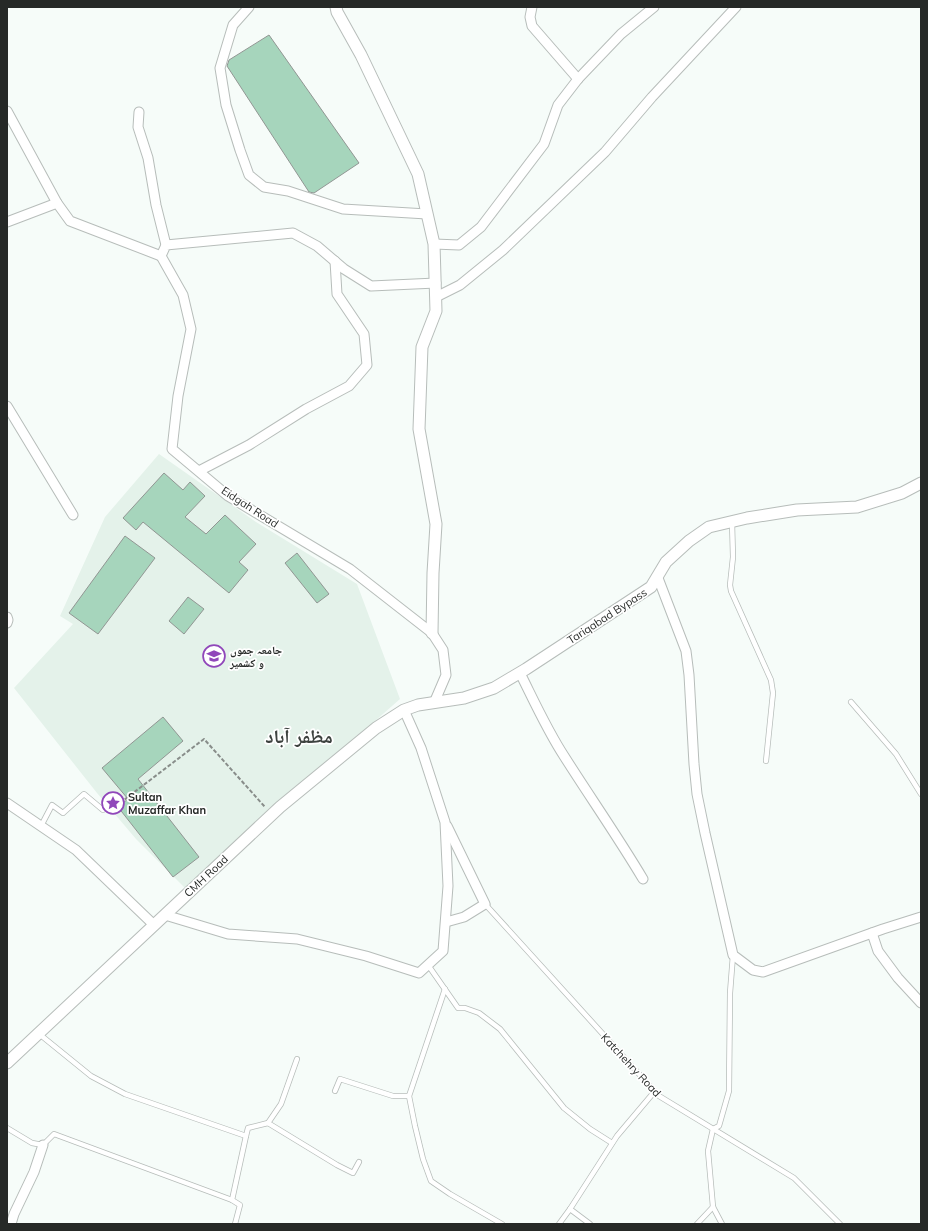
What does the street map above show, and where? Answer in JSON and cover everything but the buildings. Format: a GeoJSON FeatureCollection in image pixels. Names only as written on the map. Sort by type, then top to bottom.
{"type":"FeatureCollection","features":[{"type":"Feature","properties":{"kind":"street"},"geometry":{"type":"LineString","coordinates":[[249,7],[233,25],[220,68],[226,104],[249,175],[264,187],[288,191],[343,209],[427,214]]}},
{"type":"Feature","properties":{"kind":"street"},"geometry":{"type":"LineString","coordinates":[[336,7],[337,12],[361,54],[418,174],[434,244],[436,311],[422,347],[419,429],[436,524],[433,573],[432,633]]}},
{"type":"Feature","properties":{"kind":"street"},"geometry":{"type":"LineString","coordinates":[[532,7],[530,16],[532,26],[578,79]]}},
{"type":"Feature","properties":{"kind":"street"},"geometry":{"type":"LineString","coordinates":[[434,244],[459,244],[481,227],[544,144],[558,105],[578,79],[622,34],[654,7]]}},
{"type":"Feature","properties":{"kind":"street"},"geometry":{"type":"LineString","coordinates":[[436,298],[460,285],[502,250],[605,152],[652,98],[736,7]]}},
{"type":"Feature","properties":{"kind":"street"},"geometry":{"type":"LineString","coordinates":[[7,111],[57,203],[70,221],[161,256],[166,245],[156,205],[148,158],[138,128],[139,112]]}},
{"type":"Feature","properties":{"kind":"street"},"geometry":{"type":"LineString","coordinates":[[7,222],[57,203]]}},
{"type":"Feature","properties":{"kind":"street"},"geometry":{"type":"LineString","coordinates":[[166,245],[293,233],[317,246],[344,269],[371,286],[436,283]]}},
{"type":"Feature","properties":{"kind":"street","name":"Eidgah Road"},"geometry":{"type":"LineString","coordinates":[[161,256],[183,295],[191,329],[178,396],[172,449],[228,496],[350,569],[432,633],[443,650],[446,675],[434,704]]}},
{"type":"Feature","properties":{"kind":"street"},"geometry":{"type":"LineString","coordinates":[[199,471],[249,445],[306,409],[349,386],[367,365],[364,334],[337,294],[335,261]]}},
{"type":"Feature","properties":{"kind":"street"},"geometry":{"type":"LineString","coordinates":[[7,406],[73,515]]}},
{"type":"Feature","properties":{"kind":"street","name":"Tariqabad Bypass"},"geometry":{"type":"LineString","coordinates":[[418,705],[434,704],[464,698],[494,688],[520,673],[651,587],[658,578],[666,562],[689,541],[709,527],[797,510],[857,507],[902,493],[921,483]]}},
{"type":"Feature","properties":{"kind":"street"},"geometry":{"type":"LineString","coordinates":[[658,578],[686,651],[697,794],[732,955],[753,970],[763,972],[921,917]]}},
{"type":"Feature","properties":{"kind":"street"},"geometry":{"type":"LineString","coordinates":[[7,617],[7,622]]}},
{"type":"Feature","properties":{"kind":"street"},"geometry":{"type":"LineString","coordinates":[[520,673],[543,720],[563,755],[624,847],[643,879]]}},
{"type":"Feature","properties":{"kind":"street","name":"CMH Road"},"geometry":{"type":"LineString","coordinates":[[7,1063],[272,815],[376,728],[404,710],[418,705]]}},
{"type":"Feature","properties":{"kind":"street"},"geometry":{"type":"LineString","coordinates":[[404,710],[421,748],[445,822],[485,904],[464,917],[446,922]]}},
{"type":"Feature","properties":{"kind":"street"},"geometry":{"type":"LineString","coordinates":[[7,803],[76,850],[154,925]]}},
{"type":"Feature","properties":{"kind":"street"},"geometry":{"type":"LineString","coordinates":[[165,915],[228,934],[297,939],[366,956],[419,973],[443,951],[448,886],[445,822]]}},
{"type":"Feature","properties":{"kind":"street"},"geometry":{"type":"LineString","coordinates":[[872,933],[878,951],[898,978],[921,1003]]}},
{"type":"Feature","properties":{"kind":"street"},"geometry":{"type":"LineString","coordinates":[[11,1224],[44,1145]]}},
{"type":"Feature","properties":{"kind":"lane"},"geometry":{"type":"LineString","coordinates":[[732,522],[731,591],[771,680],[773,693],[766,761]]}},
{"type":"Feature","properties":{"kind":"lane"},"geometry":{"type":"LineString","coordinates":[[851,702],[896,754],[921,794]]}},
{"type":"Feature","properties":{"kind":"lane"},"geometry":{"type":"LineString","coordinates":[[41,826],[52,805],[63,813],[84,794],[103,810],[112,803]]}},
{"type":"Feature","properties":{"kind":"lane","name":"Katchehry Road"},"geometry":{"type":"LineString","coordinates":[[485,904],[659,1096],[794,1178],[840,1224]]}},
{"type":"Feature","properties":{"kind":"lane"},"geometry":{"type":"LineString","coordinates":[[722,1224],[713,1208],[708,1151],[713,1129],[719,1126],[729,1091],[732,955]]}},
{"type":"Feature","properties":{"kind":"lane"},"geometry":{"type":"LineString","coordinates":[[428,965],[458,1008],[465,1008],[479,1013],[500,1029],[564,1108],[590,1129],[612,1143]]}},
{"type":"Feature","properties":{"kind":"lane"},"geometry":{"type":"LineString","coordinates":[[445,989],[409,1096],[423,1159],[431,1181],[450,1194],[502,1224]]}},
{"type":"Feature","properties":{"kind":"lane"},"geometry":{"type":"LineString","coordinates":[[38,1033],[91,1076],[124,1094],[246,1136]]}},
{"type":"Feature","properties":{"kind":"lane"},"geometry":{"type":"LineString","coordinates":[[232,1200],[248,1128],[268,1122],[281,1104],[297,1059]]}},
{"type":"Feature","properties":{"kind":"lane"},"geometry":{"type":"LineString","coordinates":[[335,1091],[340,1079],[393,1096],[409,1096]]}},
{"type":"Feature","properties":{"kind":"lane"},"geometry":{"type":"LineString","coordinates":[[559,1224],[617,1136],[654,1091]]}},
{"type":"Feature","properties":{"kind":"lane"},"geometry":{"type":"LineString","coordinates":[[268,1122],[337,1165],[353,1173],[359,1162]]}},
{"type":"Feature","properties":{"kind":"lane"},"geometry":{"type":"LineString","coordinates":[[7,1128],[32,1143],[44,1145],[54,1134],[232,1200],[240,1205],[235,1224]]}},
{"type":"Feature","properties":{"kind":"lane"},"geometry":{"type":"LineString","coordinates":[[698,1224],[713,1208]]}},
{"type":"Feature","properties":{"kind":"lane"},"geometry":{"type":"LineString","coordinates":[[570,1209],[590,1224]]}},
{"type":"Feature","properties":{"kind":"path"},"geometry":{"type":"LineString","coordinates":[[112,803],[116,806],[204,739],[272,815]]}},
{"type":"Feature","properties":{"kind":"shaded area","name":"جامعہ جموں و کشمیر"},"geometry":{"type":"Polygon","coordinates":[[[159,454],[256,522],[357,584],[400,699],[185,888],[136,839],[97,793],[14,688],[73,624],[60,616],[105,517],[159,454]]]}},
{"type":"Feature","properties":{"kind":"place","name":"جامعہ جموں و کشمیر"},"geometry":{"type":"Point","coordinates":[214,656]}},
{"type":"Feature","properties":{"kind":"place","name":"Sultan Muzaffar Khan"},"geometry":{"type":"Point","coordinates":[113,803]}},
{"type":"Feature","properties":{"kind":"district","name":"مظفر آباد"},"geometry":{"type":"Point","coordinates":[299,736]}}]}
